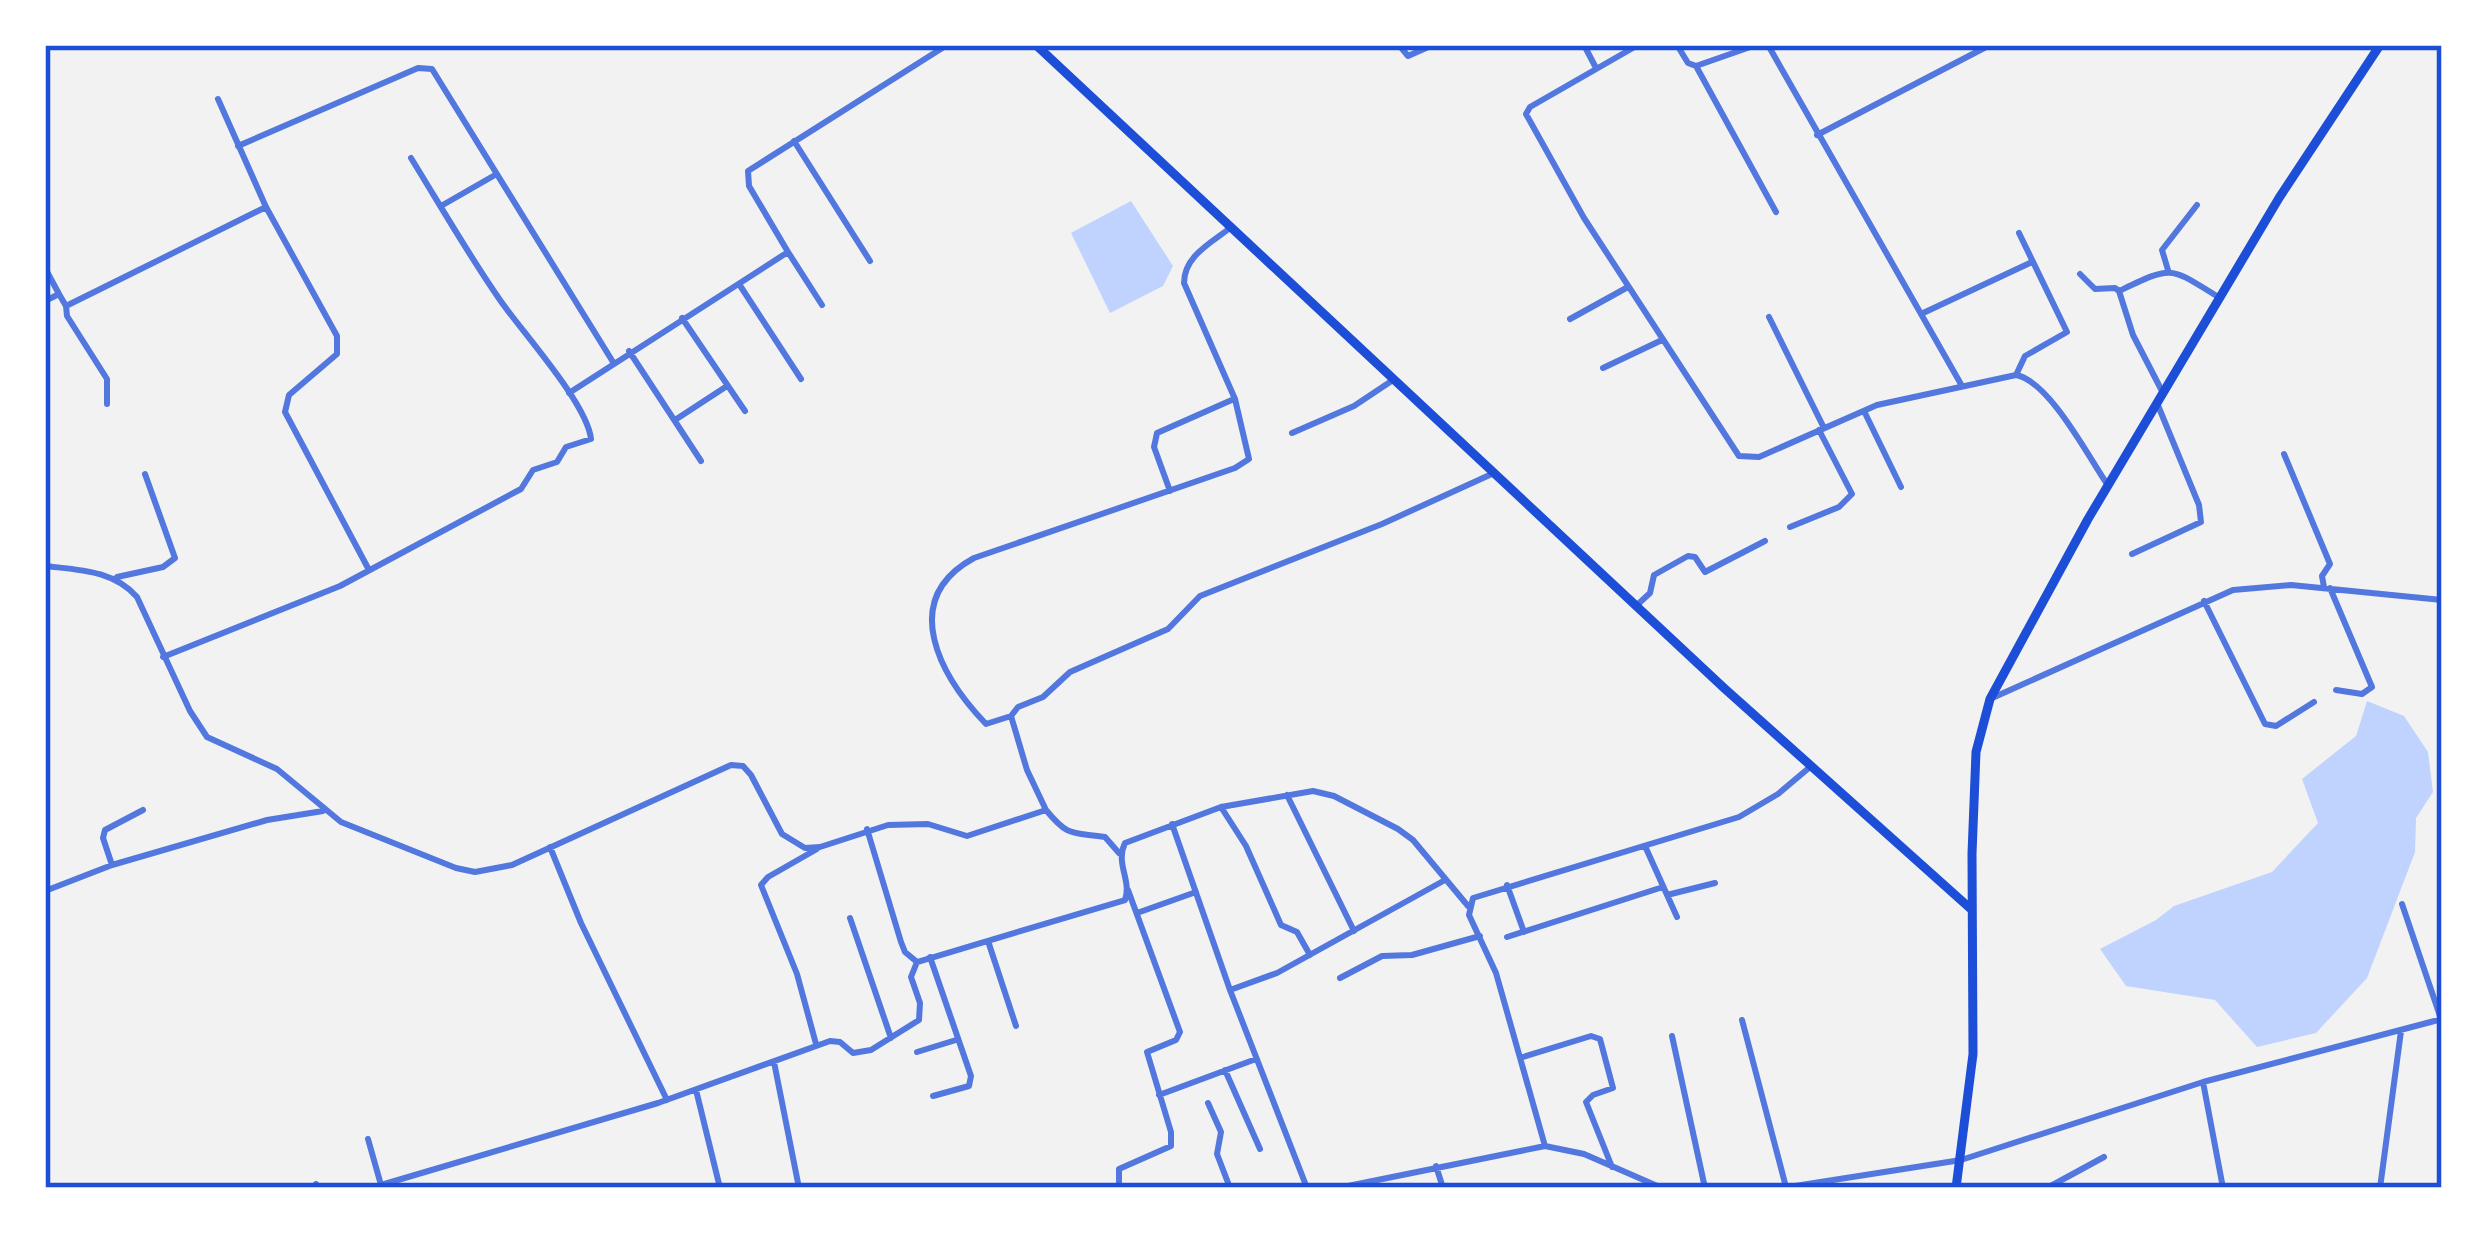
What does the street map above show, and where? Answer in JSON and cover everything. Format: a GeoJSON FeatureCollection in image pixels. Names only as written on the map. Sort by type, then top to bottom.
{"type":"FeatureCollection","features":[{"type":"Feature","properties":{"kind":"highway"},"geometry":{"type":"LineString","coordinates":[[1036,45],[1810,767],[1972,910]]}},
{"type":"Feature","properties":{"kind":"highway"},"geometry":{"type":"LineString","coordinates":[[1956,1188],[1973,1054],[1976,752],[1990,699],[2108,486],[2279,198],[2380,45]]}},
{"type":"Feature","properties":{"kind":"street"},"geometry":{"type":"LineString","coordinates":[[822,305],[746,176],[753,166],[947,45]]}},
{"type":"Feature","properties":{"kind":"street"},"geometry":{"type":"LineString","coordinates":[[1399,45],[1408,56],[1433,45]]}},
{"type":"Feature","properties":{"kind":"street"},"geometry":{"type":"LineString","coordinates":[[1584,45],[1596,68]]}},
{"type":"Feature","properties":{"kind":"street"},"geometry":{"type":"LineString","coordinates":[[1638,45],[1530,106],[1526,114],[1584,218],[1739,457],[1759,457],[1864,411],[2016,375],[2028,378],[2048,396],[2108,486]]}},
{"type":"Feature","properties":{"kind":"street"},"geometry":{"type":"LineString","coordinates":[[1677,45],[1688,63],[1696,66],[1756,45]]}},
{"type":"Feature","properties":{"kind":"street"},"geometry":{"type":"LineString","coordinates":[[1768,45],[1962,386]]}},
{"type":"Feature","properties":{"kind":"street"},"geometry":{"type":"LineString","coordinates":[[1970,45],[1974,54]]}},
{"type":"Feature","properties":{"kind":"street"},"geometry":{"type":"LineString","coordinates":[[1817,135],[1990,45]]}},
{"type":"Feature","properties":{"kind":"street"},"geometry":{"type":"LineString","coordinates":[[1696,66],[1776,212]]}},
{"type":"Feature","properties":{"kind":"street"},"geometry":{"type":"LineString","coordinates":[[238,146],[426,67],[442,79],[495,175],[613,362]]}},
{"type":"Feature","properties":{"kind":"street"},"geometry":{"type":"LineString","coordinates":[[218,99],[266,207],[339,345],[331,362],[289,395],[285,412],[369,570]]}},
{"type":"Feature","properties":{"kind":"street"},"geometry":{"type":"LineString","coordinates":[[794,141],[870,261]]}},
{"type":"Feature","properties":{"kind":"street"},"geometry":{"type":"LineString","coordinates":[[163,657],[273,615],[369,570],[520,488],[537,467],[557,462],[566,447],[591,439],[589,426],[569,393],[500,301],[411,158]]}},
{"type":"Feature","properties":{"kind":"street"},"geometry":{"type":"LineString","coordinates":[[441,206],[495,175]]}},
{"type":"Feature","properties":{"kind":"street"},"geometry":{"type":"LineString","coordinates":[[2168,270],[2162,250],[2197,205]]}},
{"type":"Feature","properties":{"kind":"street"},"geometry":{"type":"LineString","coordinates":[[66,306],[266,207]]}},
{"type":"Feature","properties":{"kind":"street"},"geometry":{"type":"LineString","coordinates":[[1230,228],[1192,259],[1184,271],[1184,283],[1235,399],[1249,459],[1235,468],[995,549],[948,576],[932,617],[935,644],[946,674],[986,724],[1043,698],[1063,676],[1168,629],[1200,596],[1382,524],[1494,473]]}},
{"type":"Feature","properties":{"kind":"street"},"geometry":{"type":"LineString","coordinates":[[2016,375],[2025,356],[2067,332],[2019,233]]}},
{"type":"Feature","properties":{"kind":"street"},"geometry":{"type":"LineString","coordinates":[[569,393],[788,252]]}},
{"type":"Feature","properties":{"kind":"street"},"geometry":{"type":"LineString","coordinates":[[1921,314],[2032,262]]}},
{"type":"Feature","properties":{"kind":"street"},"geometry":{"type":"LineString","coordinates":[[45,268],[67,316],[107,379],[106,404]]}},
{"type":"Feature","properties":{"kind":"street"},"geometry":{"type":"LineString","coordinates":[[2119,291],[2168,270],[2220,298]]}},
{"type":"Feature","properties":{"kind":"street"},"geometry":{"type":"LineString","coordinates":[[2080,274],[2095,289],[2119,291],[2199,505],[2201,522],[2132,554]]}},
{"type":"Feature","properties":{"kind":"street"},"geometry":{"type":"LineString","coordinates":[[739,284],[801,379]]}},
{"type":"Feature","properties":{"kind":"street"},"geometry":{"type":"LineString","coordinates":[[1570,319],[1628,287]]}},
{"type":"Feature","properties":{"kind":"street"},"geometry":{"type":"LineString","coordinates":[[45,301],[59,294]]}},
{"type":"Feature","properties":{"kind":"street"},"geometry":{"type":"LineString","coordinates":[[1769,317],[1852,494],[1839,507],[1790,527]]}},
{"type":"Feature","properties":{"kind":"street"},"geometry":{"type":"LineString","coordinates":[[682,318],[745,412]]}},
{"type":"Feature","properties":{"kind":"street"},"geometry":{"type":"LineString","coordinates":[[1603,368],[1662,340]]}},
{"type":"Feature","properties":{"kind":"street"},"geometry":{"type":"LineString","coordinates":[[629,351],[701,460]]}},
{"type":"Feature","properties":{"kind":"street"},"geometry":{"type":"LineString","coordinates":[[1292,433],[1354,406],[1393,380]]}},
{"type":"Feature","properties":{"kind":"street"},"geometry":{"type":"LineString","coordinates":[[675,420],[728,386]]}},
{"type":"Feature","properties":{"kind":"street"},"geometry":{"type":"LineString","coordinates":[[1170,491],[1154,447],[1157,433],[1235,399]]}},
{"type":"Feature","properties":{"kind":"street"},"geometry":{"type":"LineString","coordinates":[[1864,411],[1901,487]]}},
{"type":"Feature","properties":{"kind":"street"},"geometry":{"type":"LineString","coordinates":[[2284,454],[2330,564],[2322,575],[2372,687],[2362,694],[2336,690]]}},
{"type":"Feature","properties":{"kind":"street"},"geometry":{"type":"LineString","coordinates":[[45,566],[114,578],[164,567],[175,558],[145,474]]}},
{"type":"Feature","properties":{"kind":"street"},"geometry":{"type":"LineString","coordinates":[[1636,606],[1650,593],[1654,575],[1688,556],[1695,557],[1705,572],[1765,541]]}},
{"type":"Feature","properties":{"kind":"street"},"geometry":{"type":"LineString","coordinates":[[114,578],[137,597],[194,720],[207,736],[277,769],[350,827],[475,872],[512,865],[731,765],[743,766],[752,775],[782,834],[797,845],[820,847]]}},
{"type":"Feature","properties":{"kind":"street"},"geometry":{"type":"LineString","coordinates":[[1990,699],[2204,601],[2261,586],[2442,600]]}},
{"type":"Feature","properties":{"kind":"street"},"geometry":{"type":"LineString","coordinates":[[2204,601],[2265,724],[2276,726],[2314,702]]}},
{"type":"Feature","properties":{"kind":"street"},"geometry":{"type":"LineString","coordinates":[[1011,716],[1027,770],[1046,810],[1062,830],[1105,837],[1120,854],[1128,890],[1179,1027],[1176,1040],[1147,1052],[1171,1146],[1119,1169],[1119,1188]]}},
{"type":"Feature","properties":{"kind":"street"},"geometry":{"type":"LineString","coordinates":[[1468,906],[1481,892],[1739,818],[1810,767]]}},
{"type":"Feature","properties":{"kind":"street"},"geometry":{"type":"LineString","coordinates":[[1120,854],[1124,843],[1134,837],[1221,807],[1313,791],[1334,796],[1398,829],[1468,906],[1523,1057],[1545,1146]]}},
{"type":"Feature","properties":{"kind":"street"},"geometry":{"type":"LineString","coordinates":[[1287,794],[1354,931]]}},
{"type":"Feature","properties":{"kind":"street"},"geometry":{"type":"LineString","coordinates":[[1221,807],[1246,846],[1281,925],[1297,932],[1310,955]]}},
{"type":"Feature","properties":{"kind":"street"},"geometry":{"type":"LineString","coordinates":[[112,865],[105,830],[143,810]]}},
{"type":"Feature","properties":{"kind":"street"},"geometry":{"type":"LineString","coordinates":[[816,1044],[797,974],[761,885],[767,877],[820,847],[867,830],[928,824],[968,836],[1046,810]]}},
{"type":"Feature","properties":{"kind":"street"},"geometry":{"type":"LineString","coordinates":[[45,891],[112,865],[267,820],[325,811]]}},
{"type":"Feature","properties":{"kind":"street"},"geometry":{"type":"LineString","coordinates":[[1172,824],[1307,1188]]}},
{"type":"Feature","properties":{"kind":"street"},"geometry":{"type":"LineString","coordinates":[[867,830],[905,952],[917,962]]}},
{"type":"Feature","properties":{"kind":"street"},"geometry":{"type":"LineString","coordinates":[[1645,846],[1677,917]]}},
{"type":"Feature","properties":{"kind":"street"},"geometry":{"type":"LineString","coordinates":[[550,848],[667,1100]]}},
{"type":"Feature","properties":{"kind":"street"},"geometry":{"type":"LineString","coordinates":[[1230,990],[1276,974],[1446,879]]}},
{"type":"Feature","properties":{"kind":"street"},"geometry":{"type":"LineString","coordinates":[[1507,937],[1665,891],[1714,883]]}},
{"type":"Feature","properties":{"kind":"street"},"geometry":{"type":"LineString","coordinates":[[1507,885],[1524,932]]}},
{"type":"Feature","properties":{"kind":"street"},"geometry":{"type":"LineString","coordinates":[[368,1139],[382,1186],[667,1100],[816,1044],[840,1042],[853,1053],[862,1053],[919,1020],[920,1003],[911,977],[917,962],[1115,905],[1125,900],[1128,890]]}},
{"type":"Feature","properties":{"kind":"street"},"geometry":{"type":"LineString","coordinates":[[1137,914],[1196,892]]}},
{"type":"Feature","properties":{"kind":"street"},"geometry":{"type":"LineString","coordinates":[[1742,1020],[1784,1188],[1961,1160],[2203,1082],[2442,1019],[2402,904]]}},
{"type":"Feature","properties":{"kind":"street"},"geometry":{"type":"LineString","coordinates":[[850,918],[891,1038]]}},
{"type":"Feature","properties":{"kind":"street"},"geometry":{"type":"LineString","coordinates":[[1340,978],[1382,956],[1412,955],[1480,936]]}},
{"type":"Feature","properties":{"kind":"street"},"geometry":{"type":"LineString","coordinates":[[988,941],[1016,1026]]}},
{"type":"Feature","properties":{"kind":"street"},"geometry":{"type":"LineString","coordinates":[[930,956],[971,1082],[933,1096]]}},
{"type":"Feature","properties":{"kind":"street"},"geometry":{"type":"LineString","coordinates":[[2380,1188],[2401,1030]]}},
{"type":"Feature","properties":{"kind":"street"},"geometry":{"type":"LineString","coordinates":[[1523,1057],[1591,1036],[1600,1039],[1613,1088],[1586,1102],[1612,1167]]}},
{"type":"Feature","properties":{"kind":"street"},"geometry":{"type":"LineString","coordinates":[[1672,1036],[1705,1188]]}},
{"type":"Feature","properties":{"kind":"street"},"geometry":{"type":"LineString","coordinates":[[917,1052],[956,1040]]}},
{"type":"Feature","properties":{"kind":"street"},"geometry":{"type":"LineString","coordinates":[[1159,1095],[1256,1059]]}},
{"type":"Feature","properties":{"kind":"street"},"geometry":{"type":"LineString","coordinates":[[774,1062],[799,1188]]}},
{"type":"Feature","properties":{"kind":"street"},"geometry":{"type":"LineString","coordinates":[[1225,1070],[1260,1149]]}},
{"type":"Feature","properties":{"kind":"street"},"geometry":{"type":"LineString","coordinates":[[2203,1082],[2223,1188]]}},
{"type":"Feature","properties":{"kind":"street"},"geometry":{"type":"LineString","coordinates":[[697,1090],[720,1188]]}},
{"type":"Feature","properties":{"kind":"street"},"geometry":{"type":"LineString","coordinates":[[1208,1102],[1221,1132],[1218,1159],[1230,1188]]}},
{"type":"Feature","properties":{"kind":"street"},"geometry":{"type":"LineString","coordinates":[[1338,1188],[1545,1146],[1584,1154],[1662,1188]]}},
{"type":"Feature","properties":{"kind":"street"},"geometry":{"type":"LineString","coordinates":[[2048,1188],[2104,1157]]}},
{"type":"Feature","properties":{"kind":"street"},"geometry":{"type":"LineString","coordinates":[[1436,1166],[1443,1188]]}},
{"type":"Feature","properties":{"kind":"street"},"geometry":{"type":"LineString","coordinates":[[422,1172],[422,1188]]}},
{"type":"Feature","properties":{"kind":"street"},"geometry":{"type":"LineString","coordinates":[[1633,1176],[1636,1188]]}},
{"type":"Feature","properties":{"kind":"water"},"geometry":{"type":"Polygon","coordinates":[[[1131,201],[1173,266],[1163,286],[1110,313],[1071,233],[1131,201]]]}},
{"type":"Feature","properties":{"kind":"water"},"geometry":{"type":"Polygon","coordinates":[[[2367,701],[2404,716],[2428,752],[2433,792],[2416,818],[2415,852],[2367,978],[2316,1033],[2257,1047],[2215,1000],[2126,986],[2100,949],[2174,906],[2272,872],[2318,823],[2302,779],[2356,736],[2367,701]]]}}]}
